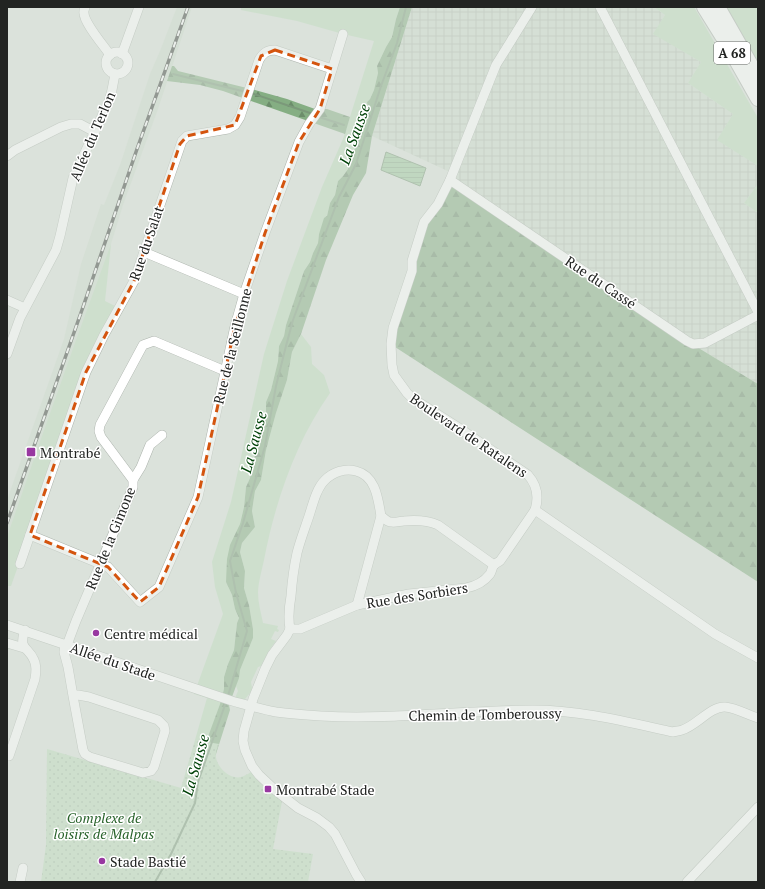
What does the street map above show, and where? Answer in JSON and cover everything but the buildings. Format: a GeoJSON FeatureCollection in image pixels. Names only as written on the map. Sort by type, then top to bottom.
{"type":"FeatureCollection","features":[{"type":"Feature","properties":{"kind":"highway","name":"A 68"},"geometry":{"type":"LineString","coordinates":[[704,7],[758,99]]}},
{"type":"Feature","properties":{"kind":"highway","name":"A 68"},"geometry":{"type":"LineString","coordinates":[[718,7],[758,77]]}},
{"type":"Feature","properties":{"kind":"street"},"geometry":{"type":"LineString","coordinates":[[85,7],[83,13],[85,19],[110,55]]}},
{"type":"Feature","properties":{"kind":"street"},"geometry":{"type":"LineString","coordinates":[[122,54],[139,7]]}},
{"type":"Feature","properties":{"kind":"street","name":"Boulevard de Ratalens"},"geometry":{"type":"LineString","coordinates":[[532,7],[496,66],[450,180],[438,204],[424,222],[412,261],[412,271],[394,328],[391,344],[394,375],[407,393],[412,398],[528,475],[536,488],[537,496],[535,510]]}},
{"type":"Feature","properties":{"kind":"street"},"geometry":{"type":"LineString","coordinates":[[600,7],[758,312]]}},
{"type":"Feature","properties":{"kind":"street","name":"Rue de la Seillonne"},"geometry":{"type":"LineString","coordinates":[[100,564],[108,567],[140,602],[159,587],[198,497],[235,326],[244,294],[265,232],[299,142],[309,124],[320,109],[343,34]]}},
{"type":"Feature","properties":{"kind":"street","name":"Rue du Salat"},"geometry":{"type":"LineString","coordinates":[[20,564],[86,372],[104,335],[134,281],[182,141],[187,136],[228,129],[238,122],[261,56],[266,51],[275,50],[332,69]]}},
{"type":"Feature","properties":{"kind":"street"},"geometry":{"type":"LineString","coordinates":[[116,52],[122,54],[125,56],[127,62],[126,68],[121,73],[111,73],[107,67],[106,60],[110,55],[116,52]]}},
{"type":"Feature","properties":{"kind":"street","name":"Allée du Terlon"},"geometry":{"type":"LineString","coordinates":[[7,354],[20,318],[56,250],[72,178],[109,101],[115,74]]}},
{"type":"Feature","properties":{"kind":"street"},"geometry":{"type":"LineString","coordinates":[[7,156],[14,150],[61,127],[71,124],[80,124],[95,132]]}},
{"type":"Feature","properties":{"kind":"street","name":"Rue du Cassé"},"geometry":{"type":"LineString","coordinates":[[450,180],[693,344],[705,343],[758,315]]}},
{"type":"Feature","properties":{"kind":"street"},"geometry":{"type":"LineString","coordinates":[[144,252],[244,294]]}},
{"type":"Feature","properties":{"kind":"street"},"geometry":{"type":"LineString","coordinates":[[7,300],[25,308]]}},
{"type":"Feature","properties":{"kind":"street","name":"Rue de la Gimone"},"geometry":{"type":"LineString","coordinates":[[73,696],[68,667],[68,645],[100,564],[133,487],[132,480],[101,438],[99,431],[100,425],[143,345],[154,341],[225,371]]}},
{"type":"Feature","properties":{"kind":"street"},"geometry":{"type":"LineString","coordinates":[[132,480],[141,467],[150,445],[162,435]]}},
{"type":"Feature","properties":{"kind":"street"},"geometry":{"type":"LineString","coordinates":[[357,605],[381,516],[375,488],[371,482],[361,472],[346,469],[331,475],[324,481],[314,499],[297,552],[288,619],[290,629],[272,655],[265,669],[253,699],[244,731],[243,741],[244,750],[252,766],[270,785],[292,804],[330,827],[357,879]]}},
{"type":"Feature","properties":{"kind":"street"},"geometry":{"type":"LineString","coordinates":[[535,510],[716,634],[758,658]]}},
{"type":"Feature","properties":{"kind":"street","name":"Rue des Sorbiers"},"geometry":{"type":"LineString","coordinates":[[290,629],[300,629],[357,605],[409,594],[466,588],[481,583],[492,572],[494,565],[500,561],[535,510]]}},
{"type":"Feature","properties":{"kind":"street"},"geometry":{"type":"LineString","coordinates":[[381,516],[391,522],[415,520],[432,522],[494,565]]}},
{"type":"Feature","properties":{"kind":"street"},"geometry":{"type":"LineString","coordinates":[[30,535],[100,564]]}},
{"type":"Feature","properties":{"kind":"street","name":"Allée du Stade"},"geometry":{"type":"LineString","coordinates":[[7,625],[230,701],[251,706]]}},
{"type":"Feature","properties":{"kind":"street"},"geometry":{"type":"LineString","coordinates":[[24,648],[22,640],[25,630]]}},
{"type":"Feature","properties":{"kind":"street"},"geometry":{"type":"LineString","coordinates":[[7,643],[24,648],[32,655],[36,667],[35,679],[9,756]]}},
{"type":"Feature","properties":{"kind":"street"},"geometry":{"type":"LineString","coordinates":[[78,695],[89,697],[158,720],[162,723],[164,726],[164,731],[154,767],[151,771],[143,773],[90,757],[85,754],[73,696],[78,695]]}},
{"type":"Feature","properties":{"kind":"street","name":"Chemin de Tomberoussy"},"geometry":{"type":"LineString","coordinates":[[251,706],[283,712],[343,717],[378,717],[532,710],[595,716],[673,732],[682,730],[697,722],[710,712],[724,707],[758,718]]}},
{"type":"Feature","properties":{"kind":"street"},"geometry":{"type":"LineString","coordinates":[[687,882],[758,807]]}},
{"type":"Feature","properties":{"kind":"street"},"geometry":{"type":"LineString","coordinates":[[20,882],[23,868]]}},
{"type":"Feature","properties":{"kind":"highlighted area"},"geometry":{"type":"Polygon","coordinates":[[[275,50],[332,69],[320,109],[299,142],[265,233],[235,326],[198,497],[159,587],[140,602],[108,567],[30,535],[86,372],[134,281],[180,144],[187,136],[235,125],[261,56],[275,50]]]}},
{"type":"Feature","properties":{"kind":"shaded area"},"geometry":{"type":"Polygon","coordinates":[[[177,7],[192,7],[158,109],[123,205],[111,244],[103,294],[7,541],[7,500],[64,339],[81,264],[101,204],[104,205],[120,165],[150,74],[177,7]]]}},
{"type":"Feature","properties":{"kind":"shaded area"},"geometry":{"type":"Polygon","coordinates":[[[412,7],[654,7],[665,15],[654,34],[701,62],[688,83],[733,114],[718,140],[758,166],[758,184],[744,203],[758,213],[758,384],[687,341],[450,180],[452,173],[372,136],[412,7]]]}},
{"type":"Feature","properties":{"kind":"shaded area"},"geometry":{"type":"Polygon","coordinates":[[[386,152],[426,168],[420,186],[381,170],[386,152]]]}},
{"type":"Feature","properties":{"kind":"green space"},"geometry":{"type":"Polygon","coordinates":[[[241,7],[400,7],[392,37],[377,66],[378,73],[374,90],[367,102],[367,115],[354,151],[348,162],[348,169],[338,181],[335,195],[330,203],[327,216],[319,234],[318,243],[310,262],[304,271],[286,325],[284,336],[279,346],[278,361],[271,390],[266,402],[266,412],[261,441],[256,449],[250,478],[246,487],[244,507],[226,582],[232,595],[235,609],[239,618],[237,623],[234,650],[224,677],[224,689],[207,742],[195,740],[207,698],[194,694],[223,614],[215,587],[212,562],[231,502],[264,354],[287,281],[322,187],[343,139],[374,41],[297,21],[241,10],[241,7]]]}},
{"type":"Feature","properties":{"kind":"green space"},"geometry":{"type":"Polygon","coordinates":[[[400,7],[412,7],[372,136],[366,173],[353,195],[326,260],[301,334],[292,352],[287,380],[266,450],[261,480],[255,491],[252,511],[255,527],[242,543],[240,552],[245,571],[244,588],[249,605],[253,638],[240,670],[239,678],[229,705],[230,710],[216,754],[145,882],[198,764],[220,704],[224,689],[224,677],[234,650],[237,623],[239,618],[235,609],[232,595],[226,582],[227,559],[230,545],[240,524],[244,507],[246,487],[250,478],[256,449],[261,441],[266,412],[266,402],[271,390],[278,361],[279,346],[284,336],[286,325],[304,271],[310,262],[318,243],[324,218],[327,216],[330,203],[335,195],[338,181],[348,169],[348,162],[354,151],[367,115],[367,102],[374,90],[378,73],[377,66],[392,37],[400,7]]]}},
{"type":"Feature","properties":{"kind":"green space"},"geometry":{"type":"Polygon","coordinates":[[[654,7],[694,7],[758,118],[758,166],[717,140],[733,114],[688,83],[701,62],[653,34],[665,15],[654,7]]]}},
{"type":"Feature","properties":{"kind":"green space"},"geometry":{"type":"Polygon","coordinates":[[[726,7],[758,7],[758,63],[726,7]]]}},
{"type":"Feature","properties":{"kind":"green space"},"geometry":{"type":"Polygon","coordinates":[[[172,66],[174,66],[178,71],[255,90],[315,109],[327,109],[350,117],[345,134],[223,91],[200,85],[167,81],[172,66]]]}},
{"type":"Feature","properties":{"kind":"green space"},"geometry":{"type":"Polygon","coordinates":[[[450,180],[687,341],[758,384],[758,582],[395,347],[393,328],[424,222],[450,180]]]}},
{"type":"Feature","properties":{"kind":"green space"},"geometry":{"type":"Polygon","coordinates":[[[758,184],[758,213],[744,203],[758,184]]]}},
{"type":"Feature","properties":{"kind":"green space"},"geometry":{"type":"Polygon","coordinates":[[[111,244],[105,301],[119,308],[91,360],[11,586],[7,586],[7,537],[34,459],[36,459],[38,454],[36,453],[111,244]]]}},
{"type":"Feature","properties":{"kind":"green space"},"geometry":{"type":"Polygon","coordinates":[[[301,334],[311,347],[312,364],[324,375],[330,393],[307,431],[297,452],[288,473],[274,516],[260,576],[258,597],[263,623],[278,626],[277,629],[279,630],[278,632],[275,631],[271,639],[276,641],[261,666],[258,667],[251,682],[251,692],[245,699],[242,700],[235,698],[238,691],[236,686],[240,670],[253,638],[253,629],[249,605],[244,588],[245,571],[240,552],[242,543],[255,527],[252,511],[255,491],[261,480],[266,450],[287,380],[292,352],[301,334]]]}},
{"type":"Feature","properties":{"kind":"green space","name":"Complexe de loisirs de Malpas"},"geometry":{"type":"Polygon","coordinates":[[[195,740],[219,744],[216,751],[217,762],[227,774],[241,777],[255,770],[283,796],[273,849],[313,854],[308,882],[41,882],[46,845],[47,749],[181,788],[195,740]]]}},
{"type":"Feature","properties":{"kind":"waterway","name":"La Sausse"},"geometry":{"type":"LineString","coordinates":[[228,696],[247,631],[236,593],[230,561],[243,523],[265,446],[276,386],[293,320],[339,197],[356,164],[381,86],[397,43],[406,7]]}},
{"type":"Feature","properties":{"kind":"waterway"},"geometry":{"type":"LineString","coordinates":[[173,74],[246,92]]}},
{"type":"Feature","properties":{"kind":"waterway"},"geometry":{"type":"LineString","coordinates":[[251,93],[313,114]]}},
{"type":"Feature","properties":{"kind":"waterway"},"geometry":{"type":"LineString","coordinates":[[319,117],[344,125]]}},
{"type":"Feature","properties":{"kind":"waterway","name":"La Sausse"},"geometry":{"type":"LineString","coordinates":[[155,882],[171,854],[195,803],[198,782],[226,702]]}},
{"type":"Feature","properties":{"kind":"railway"},"geometry":{"type":"LineString","coordinates":[[7,523],[188,7]]}},
{"type":"Feature","properties":{"kind":"place","name":"Montrabé"},"geometry":{"type":"Point","coordinates":[31,452]}},
{"type":"Feature","properties":{"kind":"place","name":"Centre médical"},"geometry":{"type":"Point","coordinates":[96,633]}},
{"type":"Feature","properties":{"kind":"place","name":"Montrabé Stade"},"geometry":{"type":"Point","coordinates":[268,789]}},
{"type":"Feature","properties":{"kind":"place","name":"Stade Bastié"},"geometry":{"type":"Point","coordinates":[102,861]}}]}
